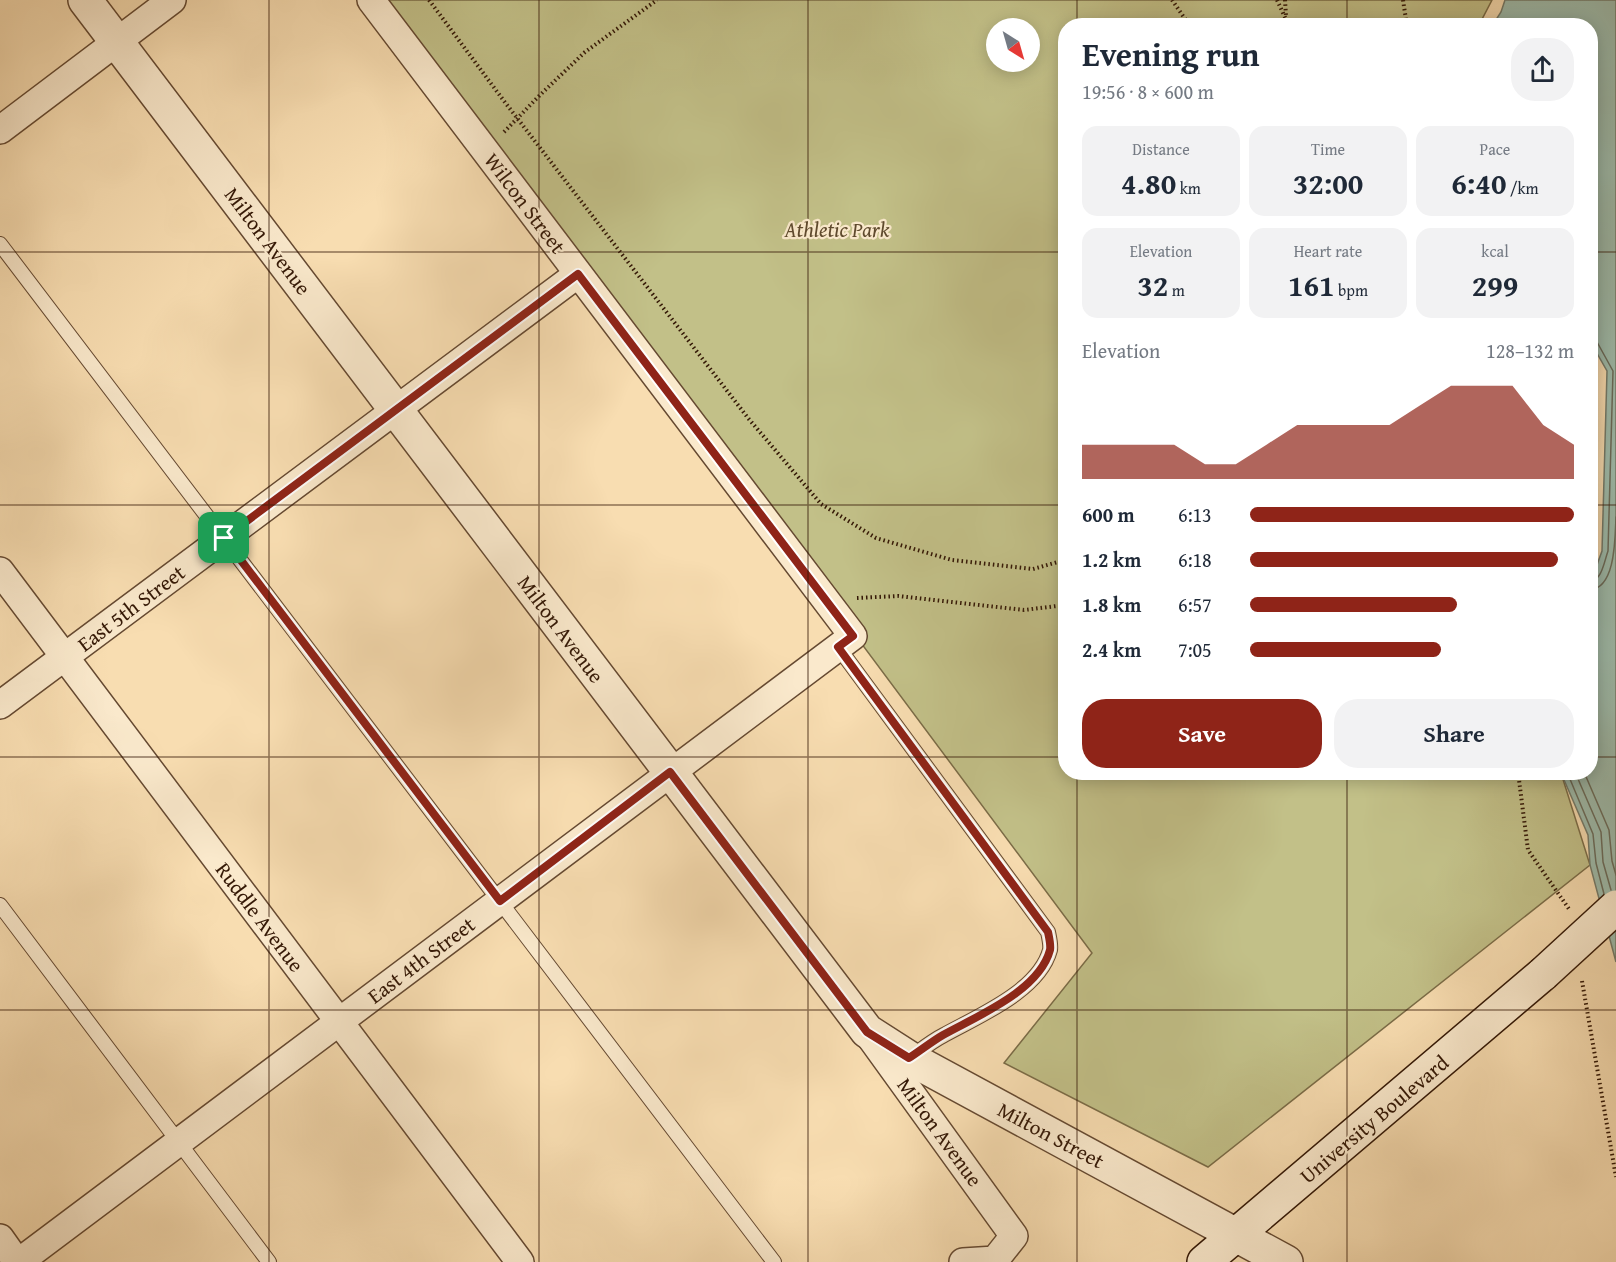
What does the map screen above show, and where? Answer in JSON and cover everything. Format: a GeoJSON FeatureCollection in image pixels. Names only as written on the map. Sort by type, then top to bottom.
{"type":"FeatureCollection","features":[{"type":"Feature","properties":{"kind":"street","name":"Milton Avenue"},"geometry":{"type":"LineString","coordinates":[[85,0],[867,1032],[1014,1236],[995,1260],[963,1262]]}},
{"type":"Feature","properties":{"kind":"street"},"geometry":{"type":"LineString","coordinates":[[0,130],[172,0]]}},
{"type":"Feature","properties":{"kind":"street","name":"Wilcon Street"},"geometry":{"type":"LineString","coordinates":[[371,0],[825,600],[845,641]]}},
{"type":"Feature","properties":{"kind":"street","name":"East 5th Street"},"geometry":{"type":"LineString","coordinates":[[0,705],[578,274]]}},
{"type":"Feature","properties":{"kind":"street","name":"Ruddle Avenue"},"geometry":{"type":"LineString","coordinates":[[0,572],[520,1262]]}},
{"type":"Feature","properties":{"kind":"street","name":"East 4th Street"},"geometry":{"type":"LineString","coordinates":[[18,1262],[845,641]]}},
{"type":"Feature","properties":{"kind":"street","name":"University Boulevard"},"geometry":{"type":"LineString","coordinates":[[1204,1262],[1543,974],[1616,907]]}},
{"type":"Feature","properties":{"kind":"street","name":"Milton Street"},"geometry":{"type":"LineString","coordinates":[[867,1032],[909,1058],[1286,1262]]}},
{"type":"Feature","properties":{"kind":"street"},"geometry":{"type":"LineString","coordinates":[[0,1238],[18,1262]]}},
{"type":"Feature","properties":{"kind":"lane"},"geometry":{"type":"LineString","coordinates":[[0,244],[774,1262]]}},
{"type":"Feature","properties":{"kind":"lane"},"geometry":{"type":"LineString","coordinates":[[845,641],[1048,932],[1050,949],[1040,970],[1020,990],[909,1058]]}},
{"type":"Feature","properties":{"kind":"lane"},"geometry":{"type":"LineString","coordinates":[[0,905],[269,1262]]}},
{"type":"Feature","properties":{"kind":"path"},"geometry":{"type":"LineString","coordinates":[[429,0],[748,418],[821,504],[876,538],[952,560],[1033,568],[1058,562]]}},
{"type":"Feature","properties":{"kind":"path"},"geometry":{"type":"LineString","coordinates":[[485,150],[585,52],[657,0]]}},
{"type":"Feature","properties":{"kind":"path"},"geometry":{"type":"LineString","coordinates":[[1172,0],[1184,18]]}},
{"type":"Feature","properties":{"kind":"path"},"geometry":{"type":"LineString","coordinates":[[1277,0],[1285,18]]}},
{"type":"Feature","properties":{"kind":"path"},"geometry":{"type":"LineString","coordinates":[[1285,0],[1286,18]]}},
{"type":"Feature","properties":{"kind":"path"},"geometry":{"type":"LineString","coordinates":[[1403,0],[1406,18]]}},
{"type":"Feature","properties":{"kind":"path"},"geometry":{"type":"LineString","coordinates":[[825,600],[898,596],[1024,610],[1058,606]]}},
{"type":"Feature","properties":{"kind":"path"},"geometry":{"type":"LineString","coordinates":[[1519,780],[1528,850],[1569,909]]}},
{"type":"Feature","properties":{"kind":"path"},"geometry":{"type":"LineString","coordinates":[[1581,979],[1616,1177]]}},
{"type":"Feature","properties":{"kind":"green space","name":"Athletic Park"},"geometry":{"type":"Polygon","coordinates":[[[382,0],[1492,0],[1483,18],[1058,18],[1058,780],[1563,780],[1590,865],[1208,1167],[1004,1063],[1092,953],[382,0]]]}},
{"type":"Feature","properties":{"kind":"water"},"geometry":{"type":"Polygon","coordinates":[[[1505,0],[1616,0],[1616,962],[1590,865],[1588,835],[1564,780],[1598,780],[1598,562],[1602,551],[1607,371],[1598,355],[1598,18],[1497,18],[1505,0]]]}},
{"type":"Feature","properties":{"kind":"route"},"geometry":{"type":"LineString","coordinates":[[578,274],[853,636],[838,647],[1048,932],[1050,949],[1040,970],[1020,990],[909,1058],[867,1032],[670,772],[500,901],[224,538],[578,274]]}}]}
